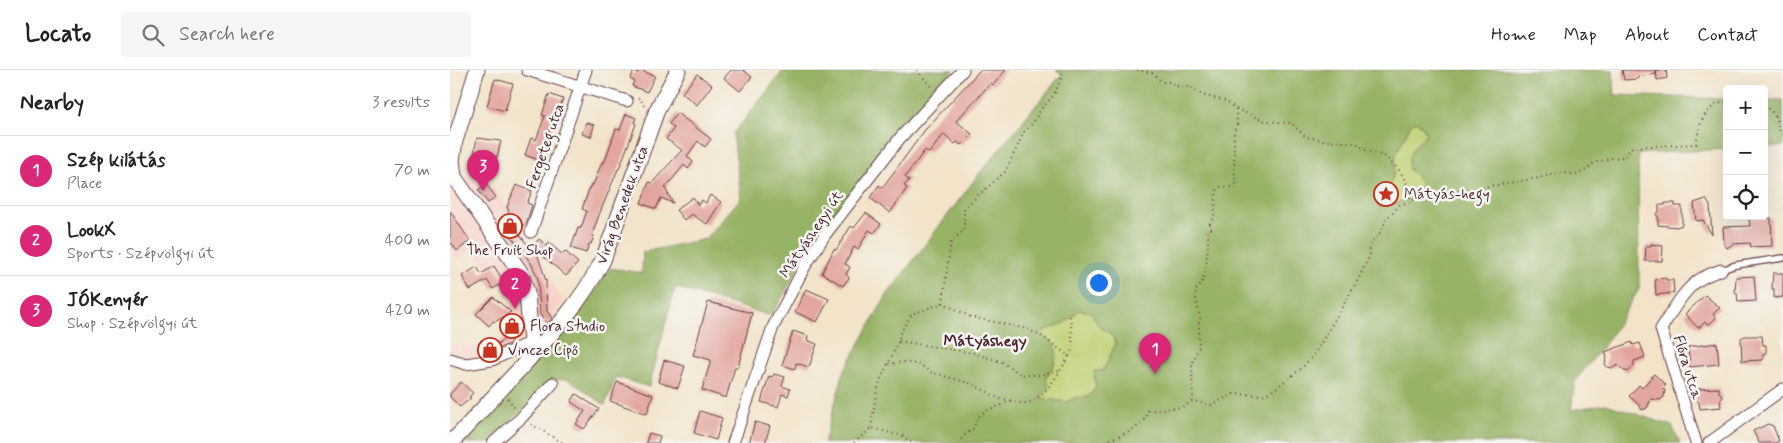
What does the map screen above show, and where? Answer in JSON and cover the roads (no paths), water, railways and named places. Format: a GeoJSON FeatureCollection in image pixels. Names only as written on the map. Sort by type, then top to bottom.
{"type":"FeatureCollection","features":[{"type":"Feature","properties":{"kind":"street"},"geometry":{"type":"LineString","coordinates":[[450,359],[466,364],[492,360],[532,348],[527,293],[521,273],[452,179],[455,141],[477,70]]}},
{"type":"Feature","properties":{"kind":"street"},"geometry":{"type":"LineString","coordinates":[[526,70],[627,101]]}},
{"type":"Feature","properties":{"kind":"street","name":"Fergeteg utca"},"geometry":{"type":"LineString","coordinates":[[531,232],[586,70]]}},
{"type":"Feature","properties":{"kind":"street","name":"Virág Benedek utca"},"geometry":{"type":"LineString","coordinates":[[451,443],[502,388],[532,348],[581,297],[603,260],[657,110],[678,70]]}},
{"type":"Feature","properties":{"kind":"street","name":"Mátyáshegyi út"},"geometry":{"type":"LineString","coordinates":[[733,443],[772,326],[805,266],[824,236],[900,138],[963,70]]}},
{"type":"Feature","properties":{"kind":"street","name":"Flóra utca"},"geometry":{"type":"LineString","coordinates":[[1696,443],[1661,329],[1678,303],[1695,283],[1705,276],[1721,270]]}},
{"type":"Feature","properties":{"kind":"street"},"geometry":{"type":"LineString","coordinates":[[493,443],[521,418],[553,383]]}},
{"type":"Feature","properties":{"kind":"street"},"geometry":{"type":"LineString","coordinates":[[1709,443],[1783,389]]}},
{"type":"Feature","properties":{"kind":"lane","name":"Flóra utca"},"geometry":{"type":"LineString","coordinates":[[1721,270],[1736,265],[1783,258]]}},
{"type":"Feature","properties":{"kind":"place","name":"JÓKenyér"},"geometry":{"type":"Point","coordinates":[483,191]}},
{"type":"Feature","properties":{"kind":"place","name":"Mátyás-hegy"},"geometry":{"type":"Point","coordinates":[1386,194]}},
{"type":"Feature","properties":{"kind":"place","name":"The Fruit Shop"},"geometry":{"type":"Point","coordinates":[510,226]}},
{"type":"Feature","properties":{"kind":"place","name":"LookX"},"geometry":{"type":"Point","coordinates":[515,309]}},
{"type":"Feature","properties":{"kind":"place","name":"Flora Studio"},"geometry":{"type":"Point","coordinates":[512,326]}},
{"type":"Feature","properties":{"kind":"place","name":"Vincze Cipő"},"geometry":{"type":"Point","coordinates":[490,350]}},
{"type":"Feature","properties":{"kind":"place","name":"Szép kilátás"},"geometry":{"type":"Point","coordinates":[1155,374]}},
{"type":"Feature","properties":{"kind":"district","name":"Mátyáshegy"},"geometry":{"type":"Point","coordinates":[985,340]}}]}
